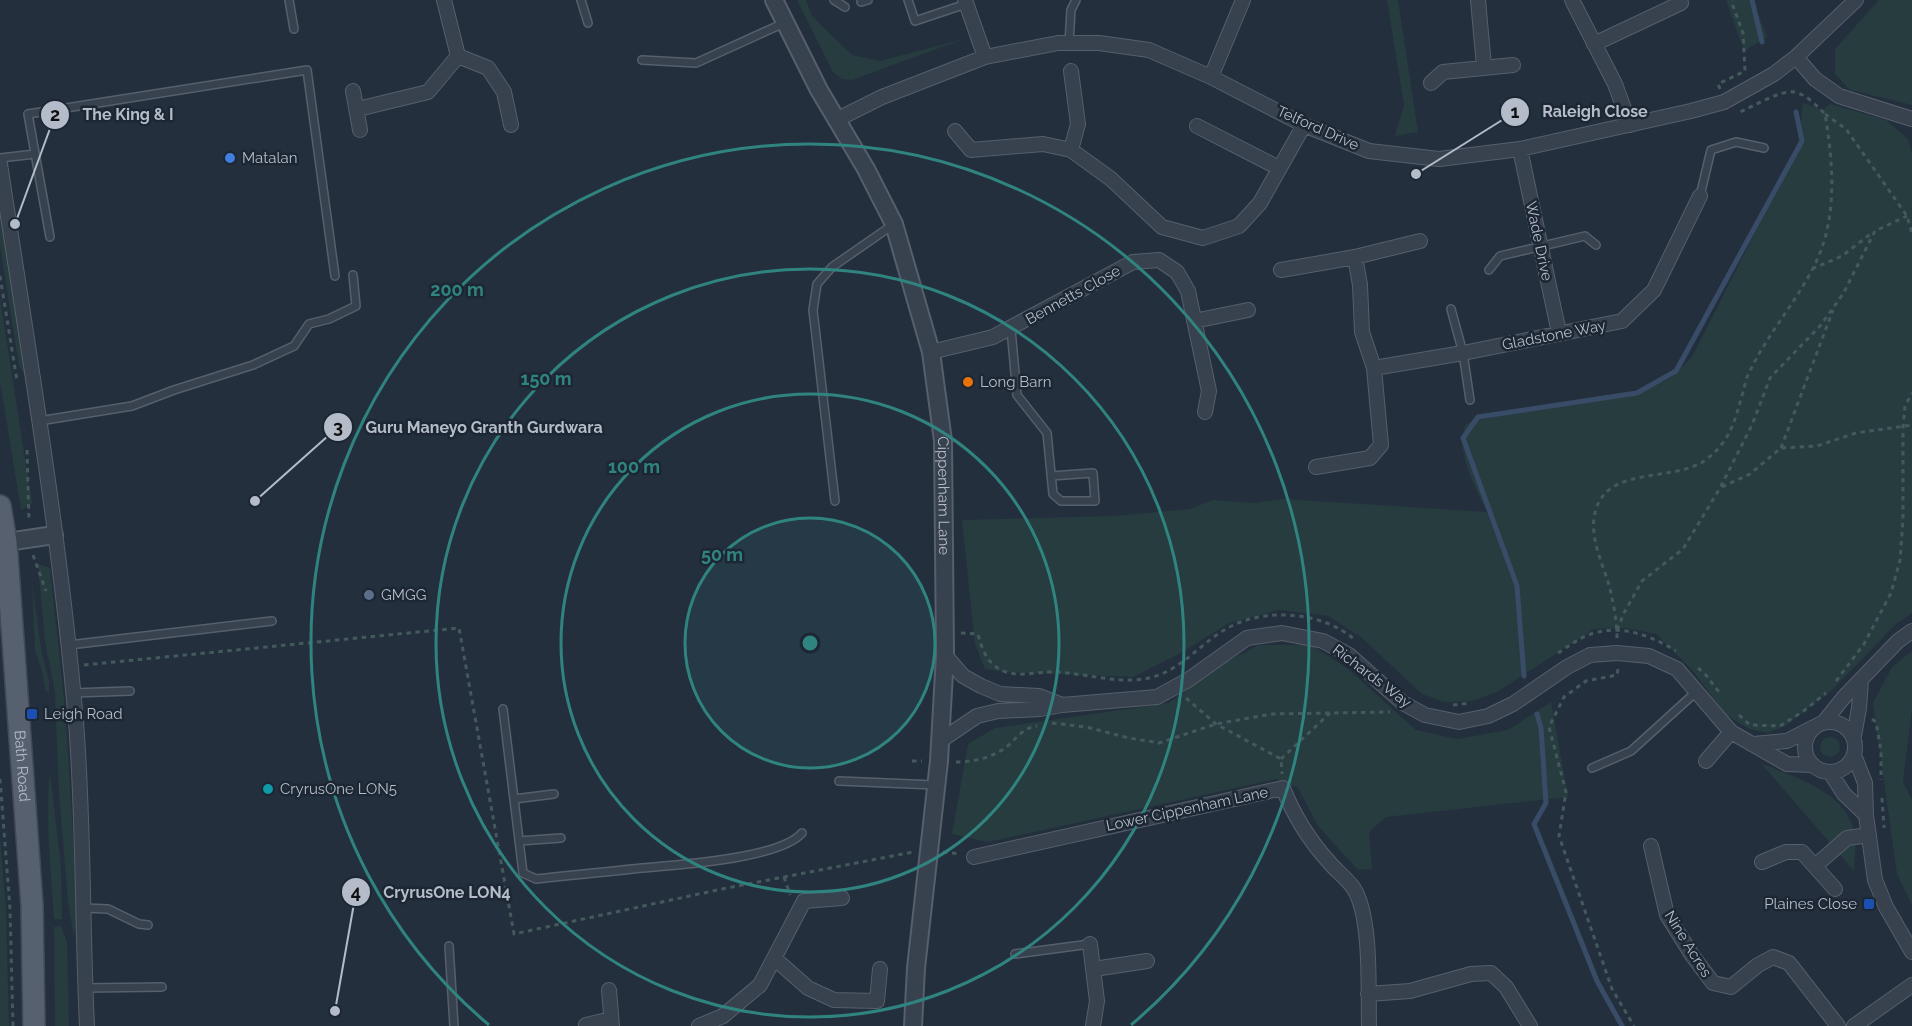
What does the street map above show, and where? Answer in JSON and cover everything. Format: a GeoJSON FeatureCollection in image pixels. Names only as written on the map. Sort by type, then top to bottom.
{"type":"FeatureCollection","features":[{"type":"Feature","properties":{"kind":"main road","name":"Bath Road"},"geometry":{"type":"LineString","coordinates":[[0,506],[32,905],[34,1026]]}},
{"type":"Feature","properties":{"kind":"street"},"geometry":{"type":"LineString","coordinates":[[444,0],[458,56]]}},
{"type":"Feature","properties":{"kind":"street","name":"Cippenham Lane"},"geometry":{"type":"LineString","coordinates":[[774,0],[784,23],[836,120],[866,169],[894,224],[932,352],[943,441],[946,633],[939,761],[916,968],[914,1026]]}},
{"type":"Feature","properties":{"kind":"street"},"geometry":{"type":"LineString","coordinates":[[1211,77],[1243,0]]}},
{"type":"Feature","properties":{"kind":"street"},"geometry":{"type":"LineString","coordinates":[[1478,0],[1484,66]]}},
{"type":"Feature","properties":{"kind":"street"},"geometry":{"type":"LineString","coordinates":[[1572,0],[1615,84],[1630,125]]}},
{"type":"Feature","properties":{"kind":"street"},"geometry":{"type":"LineString","coordinates":[[1594,44],[1681,3],[1680,0]]}},
{"type":"Feature","properties":{"kind":"street","name":"Telford Drive"},"geometry":{"type":"LineString","coordinates":[[836,120],[873,101],[985,57],[1058,43],[1100,43],[1149,50],[1211,77],[1304,125],[1369,151],[1439,159],[1520,149],[1724,102],[1774,74],[1796,57],[1856,0]]}},
{"type":"Feature","properties":{"kind":"street"},"geometry":{"type":"LineString","coordinates":[[966,2],[985,57]]}},
{"type":"Feature","properties":{"kind":"street"},"geometry":{"type":"LineString","coordinates":[[358,109],[428,92],[458,56]]}},
{"type":"Feature","properties":{"kind":"street"},"geometry":{"type":"LineString","coordinates":[[458,56],[488,68],[504,92],[511,125]]}},
{"type":"Feature","properties":{"kind":"street"},"geometry":{"type":"LineString","coordinates":[[1796,57],[1815,79],[1839,96],[1912,119]]}},
{"type":"Feature","properties":{"kind":"street"},"geometry":{"type":"LineString","coordinates":[[1431,82],[1443,72],[1484,66],[1513,65]]}},
{"type":"Feature","properties":{"kind":"street"},"geometry":{"type":"LineString","coordinates":[[1071,71],[1077,124],[1071,150]]}},
{"type":"Feature","properties":{"kind":"street"},"geometry":{"type":"LineString","coordinates":[[353,91],[360,130]]}},
{"type":"Feature","properties":{"kind":"street"},"geometry":{"type":"LineString","coordinates":[[955,131],[971,150],[1043,144],[1071,150],[1111,179],[1162,227],[1203,238],[1239,226],[1260,203],[1304,125]]}},
{"type":"Feature","properties":{"kind":"street"},"geometry":{"type":"LineString","coordinates":[[1197,126],[1279,168]]}},
{"type":"Feature","properties":{"kind":"street","name":"Wade Drive"},"geometry":{"type":"LineString","coordinates":[[1520,149],[1559,333]]}},
{"type":"Feature","properties":{"kind":"street"},"geometry":{"type":"LineString","coordinates":[[0,164],[39,421],[69,645],[80,773],[87,1026]]}},
{"type":"Feature","properties":{"kind":"street","name":"Gladstone Way"},"geometry":{"type":"LineString","coordinates":[[1374,368],[1463,353],[1622,321],[1654,291],[1700,196]]}},
{"type":"Feature","properties":{"kind":"street"},"geometry":{"type":"LineString","coordinates":[[1281,270],[1355,257],[1420,241]]}},
{"type":"Feature","properties":{"kind":"street"},"geometry":{"type":"LineString","coordinates":[[1316,466],[1370,458],[1381,445],[1374,368],[1362,332],[1360,285],[1355,257]]}},
{"type":"Feature","properties":{"kind":"street","name":"Bennetts Close"},"geometry":{"type":"LineString","coordinates":[[932,352],[993,337],[1133,262],[1159,260],[1184,281],[1209,391],[1205,412]]}},
{"type":"Feature","properties":{"kind":"street"},"geometry":{"type":"LineString","coordinates":[[1194,321],[1248,310]]}},
{"type":"Feature","properties":{"kind":"street"},"geometry":{"type":"LineString","coordinates":[[3,542],[54,535]]}},
{"type":"Feature","properties":{"kind":"street"},"geometry":{"type":"LineString","coordinates":[[1861,681],[1854,755],[1848,765],[1840,770],[1830,772],[1822,770],[1813,765],[1808,757],[1805,749],[1806,740],[1898,641],[1912,631]]}},
{"type":"Feature","properties":{"kind":"street","name":"Richards Way"},"geometry":{"type":"LineString","coordinates":[[940,741],[977,716],[998,711],[1157,697],[1188,680],[1247,638],[1282,633],[1323,640],[1349,655],[1403,703],[1425,716],[1459,722],[1488,716],[1513,704],[1567,667],[1590,655],[1617,652],[1649,656],[1677,669],[1731,732],[1787,764],[1813,765]]}},
{"type":"Feature","properties":{"kind":"street","name":"Richards Way"},"geometry":{"type":"LineString","coordinates":[[945,655],[963,676],[981,686],[1000,693],[1039,696],[1062,705]]}},
{"type":"Feature","properties":{"kind":"street"},"geometry":{"type":"LineString","coordinates":[[1754,744],[1786,741],[1820,724],[1835,722],[1843,725],[1854,736]]}},
{"type":"Feature","properties":{"kind":"street"},"geometry":{"type":"LineString","coordinates":[[1706,761],[1731,732]]}},
{"type":"Feature","properties":{"kind":"street"},"geometry":{"type":"LineString","coordinates":[[1854,755],[1865,783],[1866,815],[1875,880],[1886,907],[1912,951]]}},
{"type":"Feature","properties":{"kind":"street"},"geometry":{"type":"LineString","coordinates":[[1830,772],[1844,794],[1866,815]]}},
{"type":"Feature","properties":{"kind":"street","name":"Lower Cippenham Lane"},"geometry":{"type":"LineString","coordinates":[[974,856],[1283,788],[1302,828],[1318,850],[1354,889],[1362,913],[1368,954],[1369,1026]]}},
{"type":"Feature","properties":{"kind":"street"},"geometry":{"type":"LineString","coordinates":[[1815,866],[1847,838],[1869,835]]}},
{"type":"Feature","properties":{"kind":"street","name":"Nine Acres"},"geometry":{"type":"LineString","coordinates":[[1651,846],[1667,915],[1713,983],[1731,987],[1758,965],[1773,957],[1789,963],[1838,1026]]}},
{"type":"Feature","properties":{"kind":"street"},"geometry":{"type":"LineString","coordinates":[[1762,862],[1786,852],[1802,852],[1835,889]]}},
{"type":"Feature","properties":{"kind":"street"},"geometry":{"type":"LineString","coordinates":[[699,1026],[727,1021],[760,985],[804,901],[842,898]]}},
{"type":"Feature","properties":{"kind":"street"},"geometry":{"type":"LineString","coordinates":[[1090,944],[1097,1000],[1093,1026]]}},
{"type":"Feature","properties":{"kind":"street"},"geometry":{"type":"LineString","coordinates":[[774,958],[808,988],[834,1000],[878,1001],[880,969]]}},
{"type":"Feature","properties":{"kind":"street"},"geometry":{"type":"LineString","coordinates":[[1094,969],[1147,961]]}},
{"type":"Feature","properties":{"kind":"street"},"geometry":{"type":"LineString","coordinates":[[1368,994],[1410,991],[1471,974],[1491,973],[1506,987],[1530,1026]]}},
{"type":"Feature","properties":{"kind":"street"},"geometry":{"type":"LineString","coordinates":[[1854,1026],[1912,985]]}},
{"type":"Feature","properties":{"kind":"street"},"geometry":{"type":"LineString","coordinates":[[583,1026],[611,1023],[609,990]]}},
{"type":"Feature","properties":{"kind":"lane"},"geometry":{"type":"LineString","coordinates":[[289,0],[294,29]]}},
{"type":"Feature","properties":{"kind":"lane"},"geometry":{"type":"LineString","coordinates":[[581,0],[588,23]]}},
{"type":"Feature","properties":{"kind":"lane"},"geometry":{"type":"LineString","coordinates":[[834,0],[845,7]]}},
{"type":"Feature","properties":{"kind":"lane"},"geometry":{"type":"LineString","coordinates":[[908,0],[915,21],[966,2]]}},
{"type":"Feature","properties":{"kind":"lane"},"geometry":{"type":"LineString","coordinates":[[1069,43],[1071,10],[1076,0]]}},
{"type":"Feature","properties":{"kind":"lane"},"geometry":{"type":"LineString","coordinates":[[642,60],[696,63],[784,23]]}},
{"type":"Feature","properties":{"kind":"lane"},"geometry":{"type":"LineString","coordinates":[[50,237],[28,114],[307,70],[335,276]]}},
{"type":"Feature","properties":{"kind":"lane"},"geometry":{"type":"LineString","coordinates":[[1700,196],[1711,150],[1736,142],[1764,148]]}},
{"type":"Feature","properties":{"kind":"lane"},"geometry":{"type":"LineString","coordinates":[[0,158],[35,154]]}},
{"type":"Feature","properties":{"kind":"lane"},"geometry":{"type":"LineString","coordinates":[[835,501],[813,310],[818,284],[832,267],[894,224]]}},
{"type":"Feature","properties":{"kind":"lane"},"geometry":{"type":"LineString","coordinates":[[1489,270],[1500,256],[1540,246],[1585,236],[1596,245]]}},
{"type":"Feature","properties":{"kind":"lane"},"geometry":{"type":"LineString","coordinates":[[39,421],[132,406],[253,365],[294,346],[309,324],[329,319],[357,306],[353,275]]}},
{"type":"Feature","properties":{"kind":"lane"},"geometry":{"type":"LineString","coordinates":[[1451,309],[1463,353],[1470,400]]}},
{"type":"Feature","properties":{"kind":"lane"},"geometry":{"type":"LineString","coordinates":[[1011,329],[1017,395],[1047,433],[1051,476],[1053,494],[1061,501],[1095,501],[1093,473],[1051,476]]}},
{"type":"Feature","properties":{"kind":"lane"},"geometry":{"type":"LineString","coordinates":[[69,645],[272,621]]}},
{"type":"Feature","properties":{"kind":"lane"},"geometry":{"type":"LineString","coordinates":[[73,693],[130,691]]}},
{"type":"Feature","properties":{"kind":"lane"},"geometry":{"type":"LineString","coordinates":[[1592,768],[1631,751],[1696,692]]}},
{"type":"Feature","properties":{"kind":"lane"},"geometry":{"type":"LineString","coordinates":[[503,709],[523,873],[536,879],[730,859],[778,847],[798,838],[802,833]]}},
{"type":"Feature","properties":{"kind":"lane"},"geometry":{"type":"LineString","coordinates":[[839,781],[935,785]]}},
{"type":"Feature","properties":{"kind":"lane"},"geometry":{"type":"LineString","coordinates":[[514,799],[554,794]]}},
{"type":"Feature","properties":{"kind":"lane"},"geometry":{"type":"LineString","coordinates":[[519,841],[561,837]]}},
{"type":"Feature","properties":{"kind":"lane"},"geometry":{"type":"LineString","coordinates":[[84,908],[108,909],[139,924],[148,925]]}},
{"type":"Feature","properties":{"kind":"lane"},"geometry":{"type":"LineString","coordinates":[[1015,954],[1090,944]]}},
{"type":"Feature","properties":{"kind":"lane"},"geometry":{"type":"LineString","coordinates":[[449,946],[454,1026]]}},
{"type":"Feature","properties":{"kind":"lane"},"geometry":{"type":"LineString","coordinates":[[85,988],[162,987]]}},
{"type":"Feature","properties":{"kind":"path"},"geometry":{"type":"LineString","coordinates":[[1733,0],[1743,33],[1745,71],[1718,84],[1731,116],[1780,94],[1794,92],[1806,98],[1846,129],[1906,214],[1912,233]]}},
{"type":"Feature","properties":{"kind":"path"},"geometry":{"type":"LineString","coordinates":[[1634,1026],[1612,989],[1559,836],[1566,792],[1550,727],[1564,697],[1586,681],[1617,675],[1619,668],[1617,631],[1611,593],[1592,530],[1596,509],[1601,498],[1613,486],[1642,477],[1689,468],[1706,459],[1720,445],[1733,428],[1749,372],[1817,260],[1831,211],[1831,150],[1825,114]]}},
{"type":"Feature","properties":{"kind":"path"},"geometry":{"type":"LineString","coordinates":[[1811,270],[1842,256],[1875,231],[1912,211]]}},
{"type":"Feature","properties":{"kind":"path"},"geometry":{"type":"LineString","coordinates":[[1617,631],[1642,581],[1683,549],[1720,488],[1752,425],[1770,378],[1820,326],[1835,304],[1875,231]]}},
{"type":"Feature","properties":{"kind":"path"},"geometry":{"type":"LineString","coordinates":[[0,276],[18,390]]}},
{"type":"Feature","properties":{"kind":"path"},"geometry":{"type":"LineString","coordinates":[[1720,488],[1749,474],[1781,448],[1835,304]]}},
{"type":"Feature","properties":{"kind":"path"},"geometry":{"type":"LineString","coordinates":[[1732,710],[1750,725],[1780,726],[1804,711],[1830,690],[1864,644],[1891,593],[1900,560],[1903,520],[1903,427],[1905,406],[1912,393]]}},
{"type":"Feature","properties":{"kind":"path"},"geometry":{"type":"LineString","coordinates":[[1781,448],[1817,446],[1856,433],[1912,425]]}},
{"type":"Feature","properties":{"kind":"path"},"geometry":{"type":"LineString","coordinates":[[27,447],[30,538],[33,558],[49,599]]}},
{"type":"Feature","properties":{"kind":"path"},"geometry":{"type":"LineString","coordinates":[[946,633],[978,634],[982,651],[990,662],[1005,672],[1025,675],[1050,672],[1134,681],[1159,675],[1182,663],[1226,628],[1248,619],[1268,615],[1287,615],[1326,623],[1349,634],[1358,642]]}},
{"type":"Feature","properties":{"kind":"path"},"geometry":{"type":"LineString","coordinates":[[1552,658],[1590,634],[1617,631],[1634,631],[1656,638],[1684,657]]}},
{"type":"Feature","properties":{"kind":"path"},"geometry":{"type":"LineString","coordinates":[[1691,663],[1705,674],[1725,701]]}},
{"type":"Feature","properties":{"kind":"path"},"geometry":{"type":"LineString","coordinates":[[1159,675],[1216,724],[1281,759]]}},
{"type":"Feature","properties":{"kind":"path"},"geometry":{"type":"LineString","coordinates":[[1451,705],[1479,702]]}},
{"type":"Feature","properties":{"kind":"path"},"geometry":{"type":"LineString","coordinates":[[912,761],[973,762],[993,755],[1008,746],[1026,728],[1052,723],[1086,727],[1159,743],[1216,724],[1272,714],[1388,714],[1403,703]]}},
{"type":"Feature","properties":{"kind":"path"},"geometry":{"type":"LineString","coordinates":[[1281,759],[1330,713]]}},
{"type":"Feature","properties":{"kind":"path"},"geometry":{"type":"LineString","coordinates":[[1281,759],[1283,788]]}},
{"type":"Feature","properties":{"kind":"path"},"geometry":{"type":"LineString","coordinates":[[0,779],[10,909],[13,1026]]}},
{"type":"Feature","properties":{"kind":"green space"},"geometry":{"type":"Polygon","coordinates":[[[797,0],[806,0],[812,16],[852,55],[880,61],[964,39],[852,80],[842,79],[833,72],[797,0]]]}},
{"type":"Feature","properties":{"kind":"green space"},"geometry":{"type":"Polygon","coordinates":[[[1387,0],[1398,0],[1418,132],[1395,136],[1404,105],[1387,0]]]}},
{"type":"Feature","properties":{"kind":"green space"},"geometry":{"type":"Polygon","coordinates":[[[1726,0],[1753,0],[1767,37],[1744,51],[1726,0]]]}},
{"type":"Feature","properties":{"kind":"green space"},"geometry":{"type":"Polygon","coordinates":[[[1879,0],[1912,0],[1912,105],[1850,90],[1835,74],[1835,49],[1879,0]]]}},
{"type":"Feature","properties":{"kind":"green space"},"geometry":{"type":"Polygon","coordinates":[[[1803,103],[1822,110],[1830,104],[1886,120],[1908,139],[1912,153],[1912,613],[1895,625],[1833,689],[1787,725],[1767,733],[1749,729],[1726,715],[1693,671],[1656,634],[1626,628],[1594,629],[1497,692],[1472,701],[1444,702],[1422,694],[1362,638],[1328,616],[1279,610],[1229,623],[1179,654],[1133,677],[1005,672],[985,669],[975,644],[962,520],[1114,516],[1190,509],[1213,500],[1254,503],[1283,499],[1487,512],[1464,457],[1462,445],[1466,424],[1609,396],[1643,392],[1672,377],[1692,357],[1766,211],[1799,140],[1803,103]]]}},
{"type":"Feature","properties":{"kind":"green space"},"geometry":{"type":"Polygon","coordinates":[[[0,212],[25,376],[19,366],[0,245],[0,212]]]}},
{"type":"Feature","properties":{"kind":"green space"},"geometry":{"type":"Polygon","coordinates":[[[0,298],[32,504],[21,510],[0,381],[0,298]]]}},
{"type":"Feature","properties":{"kind":"green space"},"geometry":{"type":"Polygon","coordinates":[[[38,564],[50,568],[65,707],[78,910],[74,938],[68,902],[59,793],[55,693],[45,641],[38,564]]]}},
{"type":"Feature","properties":{"kind":"green space"},"geometry":{"type":"Polygon","coordinates":[[[32,583],[42,655],[49,680],[49,694],[45,689],[35,650],[32,583]]]}},
{"type":"Feature","properties":{"kind":"green space"},"geometry":{"type":"Polygon","coordinates":[[[1259,645],[1311,645],[1347,668],[1416,730],[1457,739],[1508,730],[1551,702],[1568,797],[1386,817],[1369,832],[1372,869],[1358,870],[1318,826],[1298,788],[1277,779],[988,842],[952,834],[968,744],[995,728],[1169,703],[1222,664],[1259,645]]]}},
{"type":"Feature","properties":{"kind":"green space"},"geometry":{"type":"Polygon","coordinates":[[[1912,651],[1912,708],[1903,782],[1912,800],[1912,905],[1897,874],[1873,703],[1892,667],[1912,651]]]}},
{"type":"Feature","properties":{"kind":"green space"},"geometry":{"type":"Polygon","coordinates":[[[1830,737],[1837,740],[1840,747],[1837,754],[1830,757],[1823,754],[1820,747],[1823,740],[1830,737]]]}},
{"type":"Feature","properties":{"kind":"green space"},"geometry":{"type":"Polygon","coordinates":[[[1761,763],[1800,779],[1826,793],[1846,812],[1855,835],[1854,871],[1761,763]]]}},
{"type":"Feature","properties":{"kind":"green space"},"geometry":{"type":"Polygon","coordinates":[[[50,772],[61,867],[62,919],[54,919],[48,827],[50,772]]]}},
{"type":"Feature","properties":{"kind":"green space"},"geometry":{"type":"Polygon","coordinates":[[[0,835],[6,911],[9,1026],[0,1026],[0,835]]]}},
{"type":"Feature","properties":{"kind":"green space"},"geometry":{"type":"Polygon","coordinates":[[[61,926],[67,942],[69,1026],[55,1026],[54,927],[61,926]]]}},
{"type":"Feature","properties":{"kind":"waterway"},"geometry":{"type":"LineString","coordinates":[[1752,0],[1762,42]]}},
{"type":"Feature","properties":{"kind":"waterway"},"geometry":{"type":"LineString","coordinates":[[1524,676],[1517,586],[1463,438],[1478,417],[1637,393],[1676,371],[1802,141],[1796,112]]}},
{"type":"Feature","properties":{"kind":"waterway"},"geometry":{"type":"LineString","coordinates":[[1537,714],[1541,728],[1546,803],[1534,824],[1597,981],[1622,1026]]}},
{"type":"Feature","properties":{"kind":"place","name":"Matalan"},"geometry":{"type":"Point","coordinates":[230,158]}},
{"type":"Feature","properties":{"kind":"place","name":"Raleigh Close"},"geometry":{"type":"Point","coordinates":[1416,174]}},
{"type":"Feature","properties":{"kind":"place","name":"The King & I"},"geometry":{"type":"Point","coordinates":[15,224]}},
{"type":"Feature","properties":{"kind":"place","name":"Long Barn"},"geometry":{"type":"Point","coordinates":[968,382]}},
{"type":"Feature","properties":{"kind":"place","name":"Guru Maneyo Granth Gurdwara"},"geometry":{"type":"Point","coordinates":[255,501]}},
{"type":"Feature","properties":{"kind":"place","name":"GMGG"},"geometry":{"type":"Point","coordinates":[369,595]}},
{"type":"Feature","properties":{"kind":"place","name":"Leigh Road"},"geometry":{"type":"Point","coordinates":[32,714]}},
{"type":"Feature","properties":{"kind":"place","name":"CryrusOne LON5"},"geometry":{"type":"Point","coordinates":[268,789]}},
{"type":"Feature","properties":{"kind":"place","name":"Plaines Close"},"geometry":{"type":"Point","coordinates":[1869,904]}},
{"type":"Feature","properties":{"kind":"place","name":"CryrusOne LON4"},"geometry":{"type":"Point","coordinates":[335,1011]}}]}
